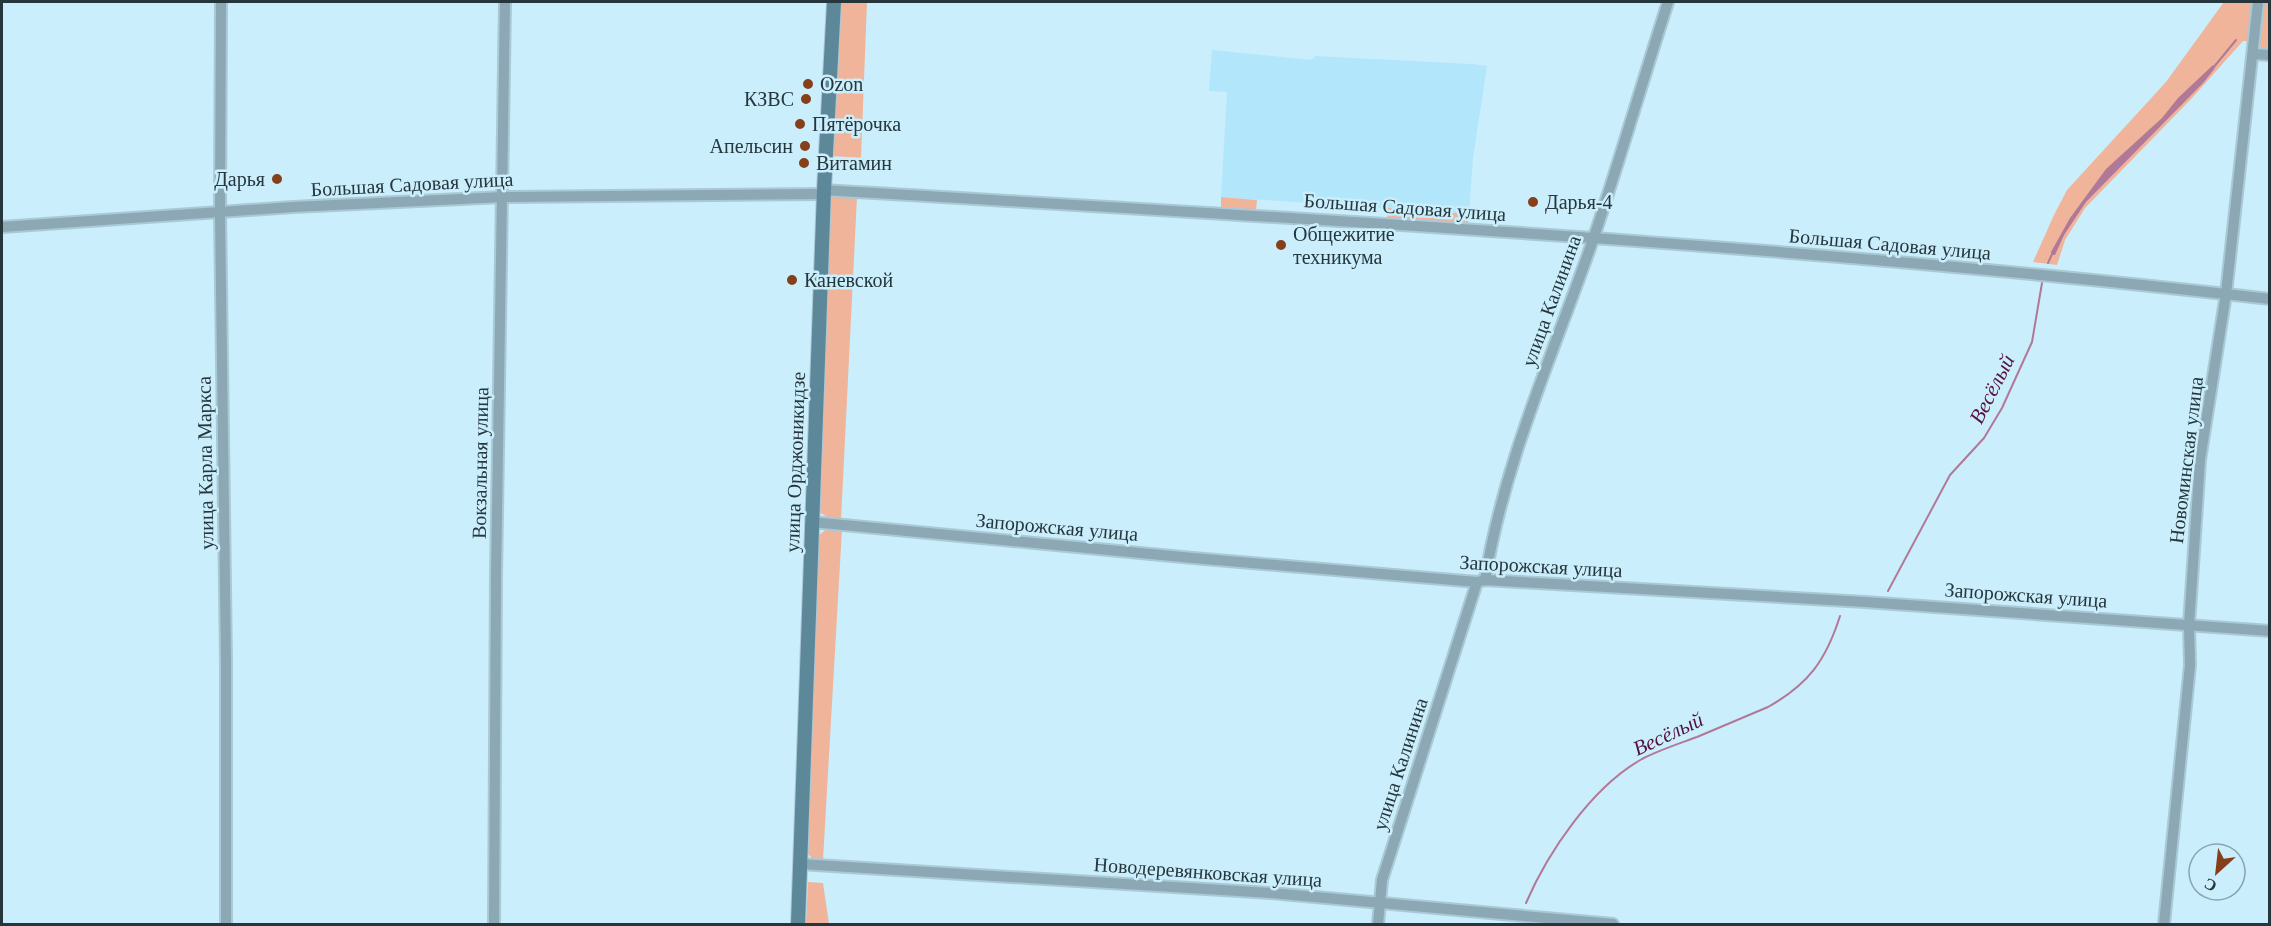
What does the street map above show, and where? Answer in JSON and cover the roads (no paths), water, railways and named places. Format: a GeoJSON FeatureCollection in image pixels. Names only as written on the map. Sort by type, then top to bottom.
{"type":"FeatureCollection","features":[{"type":"Feature","properties":{"kind":"main road","name":"улица Орджоникидзе"},"geometry":{"type":"LineString","coordinates":[[798,924],[824,192],[834,2]]}},
{"type":"Feature","properties":{"kind":"street","name":"улица Карла Маркса"},"geometry":{"type":"LineString","coordinates":[[221,2],[220,213],[226,661],[226,924]]}},
{"type":"Feature","properties":{"kind":"street","name":"Вокзальная улица"},"geometry":{"type":"LineString","coordinates":[[494,924],[496,588],[505,2]]}},
{"type":"Feature","properties":{"kind":"street","name":"улица Калинина"},"geometry":{"type":"LineString","coordinates":[[1378,924],[1382,880],[1481,581],[1507,482],[1593,237],[1668,2]]}},
{"type":"Feature","properties":{"kind":"street","name":"Новоминская улица"},"geometry":{"type":"LineString","coordinates":[[2164,924],[2190,665],[2189,625],[2200,460],[2226,294],[2258,2]]}},
{"type":"Feature","properties":{"kind":"street"},"geometry":{"type":"LineString","coordinates":[[2253,54],[2270,55]]}},
{"type":"Feature","properties":{"kind":"street","name":"Большая Садовая улица"},"geometry":{"type":"LineString","coordinates":[[2,227],[503,197],[824,192],[1593,237],[2023,273],[2270,299]]}},
{"type":"Feature","properties":{"kind":"street","name":"Запорожская улица"},"geometry":{"type":"LineString","coordinates":[[812,522],[1193,558],[1481,581],[1853,602],[2270,631]]}},
{"type":"Feature","properties":{"kind":"street","name":"Новодеревянковская улица"},"geometry":{"type":"LineString","coordinates":[[800,864],[1271,893],[1613,924]]}},
{"type":"Feature","properties":{"kind":"waterway","name":"Весёлый"},"geometry":{"type":"LineString","coordinates":[[2213,68],[2236,40]]}},
{"type":"Feature","properties":{"kind":"waterway","name":"Весёлый"},"geometry":{"type":"LineString","coordinates":[[2048,263],[2053,252]]}},
{"type":"Feature","properties":{"kind":"waterway","name":"Весёлый"},"geometry":{"type":"LineString","coordinates":[[1888,591],[1950,475],[1984,438],[2002,408],[2032,342],[2042,283]]}},
{"type":"Feature","properties":{"kind":"waterway","name":"Весёлый"},"geometry":{"type":"LineString","coordinates":[[1526,903],[1559,842],[1589,803],[1606,786],[1642,759],[1768,707],[1795,689],[1822,658],[1840,616]]}},
{"type":"Feature","properties":{"kind":"place","name":"Ozon"},"geometry":{"type":"Point","coordinates":[808,84]}},
{"type":"Feature","properties":{"kind":"place","name":"КЗВС"},"geometry":{"type":"Point","coordinates":[806,99]}},
{"type":"Feature","properties":{"kind":"place","name":"Пятёрочка"},"geometry":{"type":"Point","coordinates":[800,124]}},
{"type":"Feature","properties":{"kind":"place","name":"Апельсин"},"geometry":{"type":"Point","coordinates":[805,146]}},
{"type":"Feature","properties":{"kind":"place","name":"Витамин"},"geometry":{"type":"Point","coordinates":[804,163]}},
{"type":"Feature","properties":{"kind":"place","name":"Дарья"},"geometry":{"type":"Point","coordinates":[277,179]}},
{"type":"Feature","properties":{"kind":"place","name":"Дарья-4"},"geometry":{"type":"Point","coordinates":[1533,202]}},
{"type":"Feature","properties":{"kind":"place","name":"Общежитие техникума"},"geometry":{"type":"Point","coordinates":[1281,245]}},
{"type":"Feature","properties":{"kind":"place","name":"Каневской"},"geometry":{"type":"Point","coordinates":[792,280]}}]}
